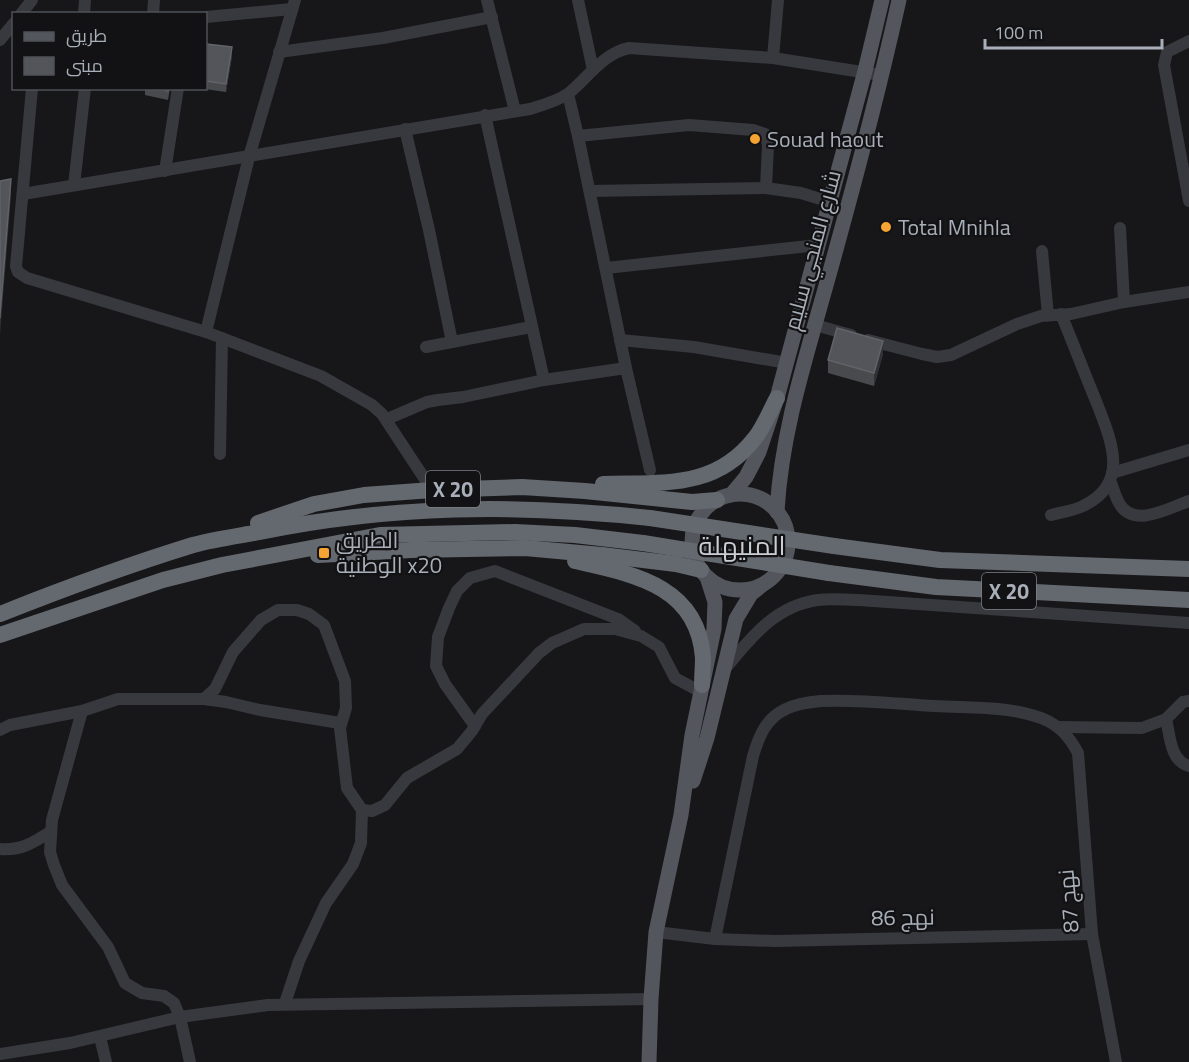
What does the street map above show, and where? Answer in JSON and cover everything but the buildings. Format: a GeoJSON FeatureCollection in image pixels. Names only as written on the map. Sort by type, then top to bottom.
{"type":"FeatureCollection","features":[{"type":"Feature","properties":{"kind":"highway"},"geometry":{"type":"LineString","coordinates":[[522,487],[687,481],[713,473],[732,462],[756,438],[777,398]]}},
{"type":"Feature","properties":{"kind":"highway","name":"X 20"},"geometry":{"type":"LineString","coordinates":[[0,614],[64,589],[314,504],[364,495],[522,487],[585,490],[692,502],[724,498]]}},
{"type":"Feature","properties":{"kind":"highway","name":"X 20"},"geometry":{"type":"LineString","coordinates":[[195,545],[311,521],[374,513],[505,508],[578,511],[650,518],[940,560],[1189,569]]}},
{"type":"Feature","properties":{"kind":"highway","name":"X 20"},"geometry":{"type":"LineString","coordinates":[[0,635],[164,579],[222,565],[380,535],[515,532],[575,535],[936,587],[1189,600]]}},
{"type":"Feature","properties":{"kind":"highway","name":"X 20"},"geometry":{"type":"LineString","coordinates":[[222,565],[286,556],[411,550],[525,548],[675,564],[704,574]]}},
{"type":"Feature","properties":{"kind":"highway"},"geometry":{"type":"LineString","coordinates":[[497,549],[604,567],[660,586],[688,612],[696,627],[703,657],[701,689]]}},
{"type":"Feature","properties":{"kind":"main road","name":"شارع المنجي سليم"},"geometry":{"type":"LineString","coordinates":[[724,498],[746,477],[759,452],[777,398],[865,72],[882,0]]}},
{"type":"Feature","properties":{"kind":"main road","name":"شارع المنجي سليم"},"geometry":{"type":"LineString","coordinates":[[777,512],[782,456],[899,0]]}},
{"type":"Feature","properties":{"kind":"main road"},"geometry":{"type":"LineString","coordinates":[[649,1062],[656,932],[681,815],[692,735],[715,616],[712,589],[694,558],[693,531],[706,508],[724,498],[744,495],[768,504],[777,512],[787,536],[787,552],[781,567],[751,594],[736,619],[707,738],[681,815]]}},
{"type":"Feature","properties":{"kind":"main road"},"geometry":{"type":"LineString","coordinates":[[704,574],[719,586],[733,590],[748,590],[762,585]]}},
{"type":"Feature","properties":{"kind":"street"},"geometry":{"type":"LineString","coordinates":[[23,12],[34,0]]}},
{"type":"Feature","properties":{"kind":"street"},"geometry":{"type":"LineString","coordinates":[[487,0],[515,111]]}},
{"type":"Feature","properties":{"kind":"street"},"geometry":{"type":"LineString","coordinates":[[578,0],[593,70]]}},
{"type":"Feature","properties":{"kind":"street"},"geometry":{"type":"LineString","coordinates":[[773,58],[778,0]]}},
{"type":"Feature","properties":{"kind":"street"},"geometry":{"type":"LineString","coordinates":[[206,332],[249,158],[294,4],[207,16]]}},
{"type":"Feature","properties":{"kind":"street"},"geometry":{"type":"LineString","coordinates":[[279,52],[383,38],[492,17]]}},
{"type":"Feature","properties":{"kind":"street"},"geometry":{"type":"LineString","coordinates":[[0,40],[12,25]]}},
{"type":"Feature","properties":{"kind":"street"},"geometry":{"type":"LineString","coordinates":[[1189,41],[1167,52],[1164,64],[1189,201]]}},
{"type":"Feature","properties":{"kind":"street"},"geometry":{"type":"LineString","coordinates":[[23,194],[249,158],[332,141],[543,105],[568,93],[612,55],[629,48],[773,58],[881,75]]}},
{"type":"Feature","properties":{"kind":"street"},"geometry":{"type":"LineString","coordinates":[[32,90],[16,266],[21,274],[206,332],[321,376],[372,405],[387,419],[432,490]]}},
{"type":"Feature","properties":{"kind":"street"},"geometry":{"type":"LineString","coordinates":[[74,185],[85,90]]}},
{"type":"Feature","properties":{"kind":"street"},"geometry":{"type":"LineString","coordinates":[[165,171],[178,90]]}},
{"type":"Feature","properties":{"kind":"street"},"geometry":{"type":"LineString","coordinates":[[568,93],[650,470]]}},
{"type":"Feature","properties":{"kind":"street"},"geometry":{"type":"LineString","coordinates":[[485,115],[544,380]]}},
{"type":"Feature","properties":{"kind":"street"},"geometry":{"type":"LineString","coordinates":[[578,136],[689,125],[753,130],[765,134],[768,145],[766,188]]}},
{"type":"Feature","properties":{"kind":"street"},"geometry":{"type":"LineString","coordinates":[[405,129],[452,342]]}},
{"type":"Feature","properties":{"kind":"street"},"geometry":{"type":"LineString","coordinates":[[590,191],[766,188],[801,192],[830,202]]}},
{"type":"Feature","properties":{"kind":"street"},"geometry":{"type":"LineString","coordinates":[[1120,228],[1124,302]]}},
{"type":"Feature","properties":{"kind":"street"},"geometry":{"type":"LineString","coordinates":[[606,267],[818,245]]}},
{"type":"Feature","properties":{"kind":"street"},"geometry":{"type":"LineString","coordinates":[[1042,251],[1047,315]]}},
{"type":"Feature","properties":{"kind":"street"},"geometry":{"type":"LineString","coordinates":[[815,325],[937,357],[951,355],[1028,319],[1071,314],[1124,302],[1189,292]]}},
{"type":"Feature","properties":{"kind":"street"},"geometry":{"type":"LineString","coordinates":[[1051,515],[1080,508],[1091,502],[1100,494],[1111,477],[1114,462],[1110,438],[1061,314]]}},
{"type":"Feature","properties":{"kind":"street"},"geometry":{"type":"LineString","coordinates":[[426,347],[531,327]]}},
{"type":"Feature","properties":{"kind":"street"},"geometry":{"type":"LineString","coordinates":[[220,453],[222,338]]}},
{"type":"Feature","properties":{"kind":"street"},"geometry":{"type":"LineString","coordinates":[[620,340],[694,347],[788,363]]}},
{"type":"Feature","properties":{"kind":"street"},"geometry":{"type":"LineString","coordinates":[[387,419],[427,402],[544,380],[626,368]]}},
{"type":"Feature","properties":{"kind":"street"},"geometry":{"type":"LineString","coordinates":[[1111,477],[1189,450]]}},
{"type":"Feature","properties":{"kind":"street"},"geometry":{"type":"LineString","coordinates":[[1111,477],[1119,503],[1133,515],[1151,514],[1189,501]]}},
{"type":"Feature","properties":{"kind":"street"},"geometry":{"type":"LineString","coordinates":[[475,726],[445,684],[436,666],[438,638],[457,591],[470,578],[495,571],[618,619],[659,647],[675,678],[701,689]]}},
{"type":"Feature","properties":{"kind":"street","name":"X 20"},"geometry":{"type":"LineString","coordinates":[[723,671],[768,621],[792,608],[818,600],[860,600],[1189,623]]}},
{"type":"Feature","properties":{"kind":"street"},"geometry":{"type":"LineString","coordinates":[[204,699],[215,689],[233,652],[261,620],[278,610],[297,610],[309,614],[324,625],[345,681],[346,708],[340,723],[347,788],[362,810],[361,843],[357,856],[326,903],[299,961],[285,1003]]}},
{"type":"Feature","properties":{"kind":"street"},"geometry":{"type":"LineString","coordinates":[[362,810],[372,811],[385,805],[407,778],[457,749],[490,705],[539,653],[552,643],[584,629],[615,629],[641,636]]}},
{"type":"Feature","properties":{"kind":"street"},"geometry":{"type":"LineString","coordinates":[[0,730],[10,725],[82,711],[118,699],[204,699],[340,723]]}},
{"type":"Feature","properties":{"kind":"street"},"geometry":{"type":"LineString","coordinates":[[715,939],[753,756],[762,730],[777,714],[802,704],[846,701],[1007,711],[1034,715],[1058,727],[1142,728],[1166,719],[1183,702],[1189,701]]}},
{"type":"Feature","properties":{"kind":"street"},"geometry":{"type":"LineString","coordinates":[[82,711],[50,832],[50,852],[62,885],[108,947],[124,983],[142,993],[170,999],[174,1003],[180,1017],[190,1062]]}},
{"type":"Feature","properties":{"kind":"street"},"geometry":{"type":"LineString","coordinates":[[1166,719],[1175,756],[1179,762],[1189,766]]}},
{"type":"Feature","properties":{"kind":"street","name":"نهج 87"},"geometry":{"type":"LineString","coordinates":[[1058,727],[1069,737],[1078,753],[1080,763],[1092,934],[1116,1062]]}},
{"type":"Feature","properties":{"kind":"street"},"geometry":{"type":"LineString","coordinates":[[0,849],[15,850],[29,846],[50,832]]}},
{"type":"Feature","properties":{"kind":"street","name":"نهج 86"},"geometry":{"type":"LineString","coordinates":[[656,932],[715,939],[775,941],[1092,934]]}},
{"type":"Feature","properties":{"kind":"street"},"geometry":{"type":"LineString","coordinates":[[0,1054],[15,1058],[180,1017],[285,1003],[651,999]]}},
{"type":"Feature","properties":{"kind":"street"},"geometry":{"type":"LineString","coordinates":[[100,1037],[106,1062]]}},
{"type":"Feature","properties":{"kind":"place","name":"Souad haout"},"geometry":{"type":"Point","coordinates":[755,139]}},
{"type":"Feature","properties":{"kind":"place","name":"Total Mnihla"},"geometry":{"type":"Point","coordinates":[886,227]}},
{"type":"Feature","properties":{"kind":"place","name":"الطريق الوطنية x20"},"geometry":{"type":"Point","coordinates":[324,553]}},
{"type":"Feature","properties":{"kind":"district","name":"المنيهلة"},"geometry":{"type":"Point","coordinates":[742,545]}}]}
